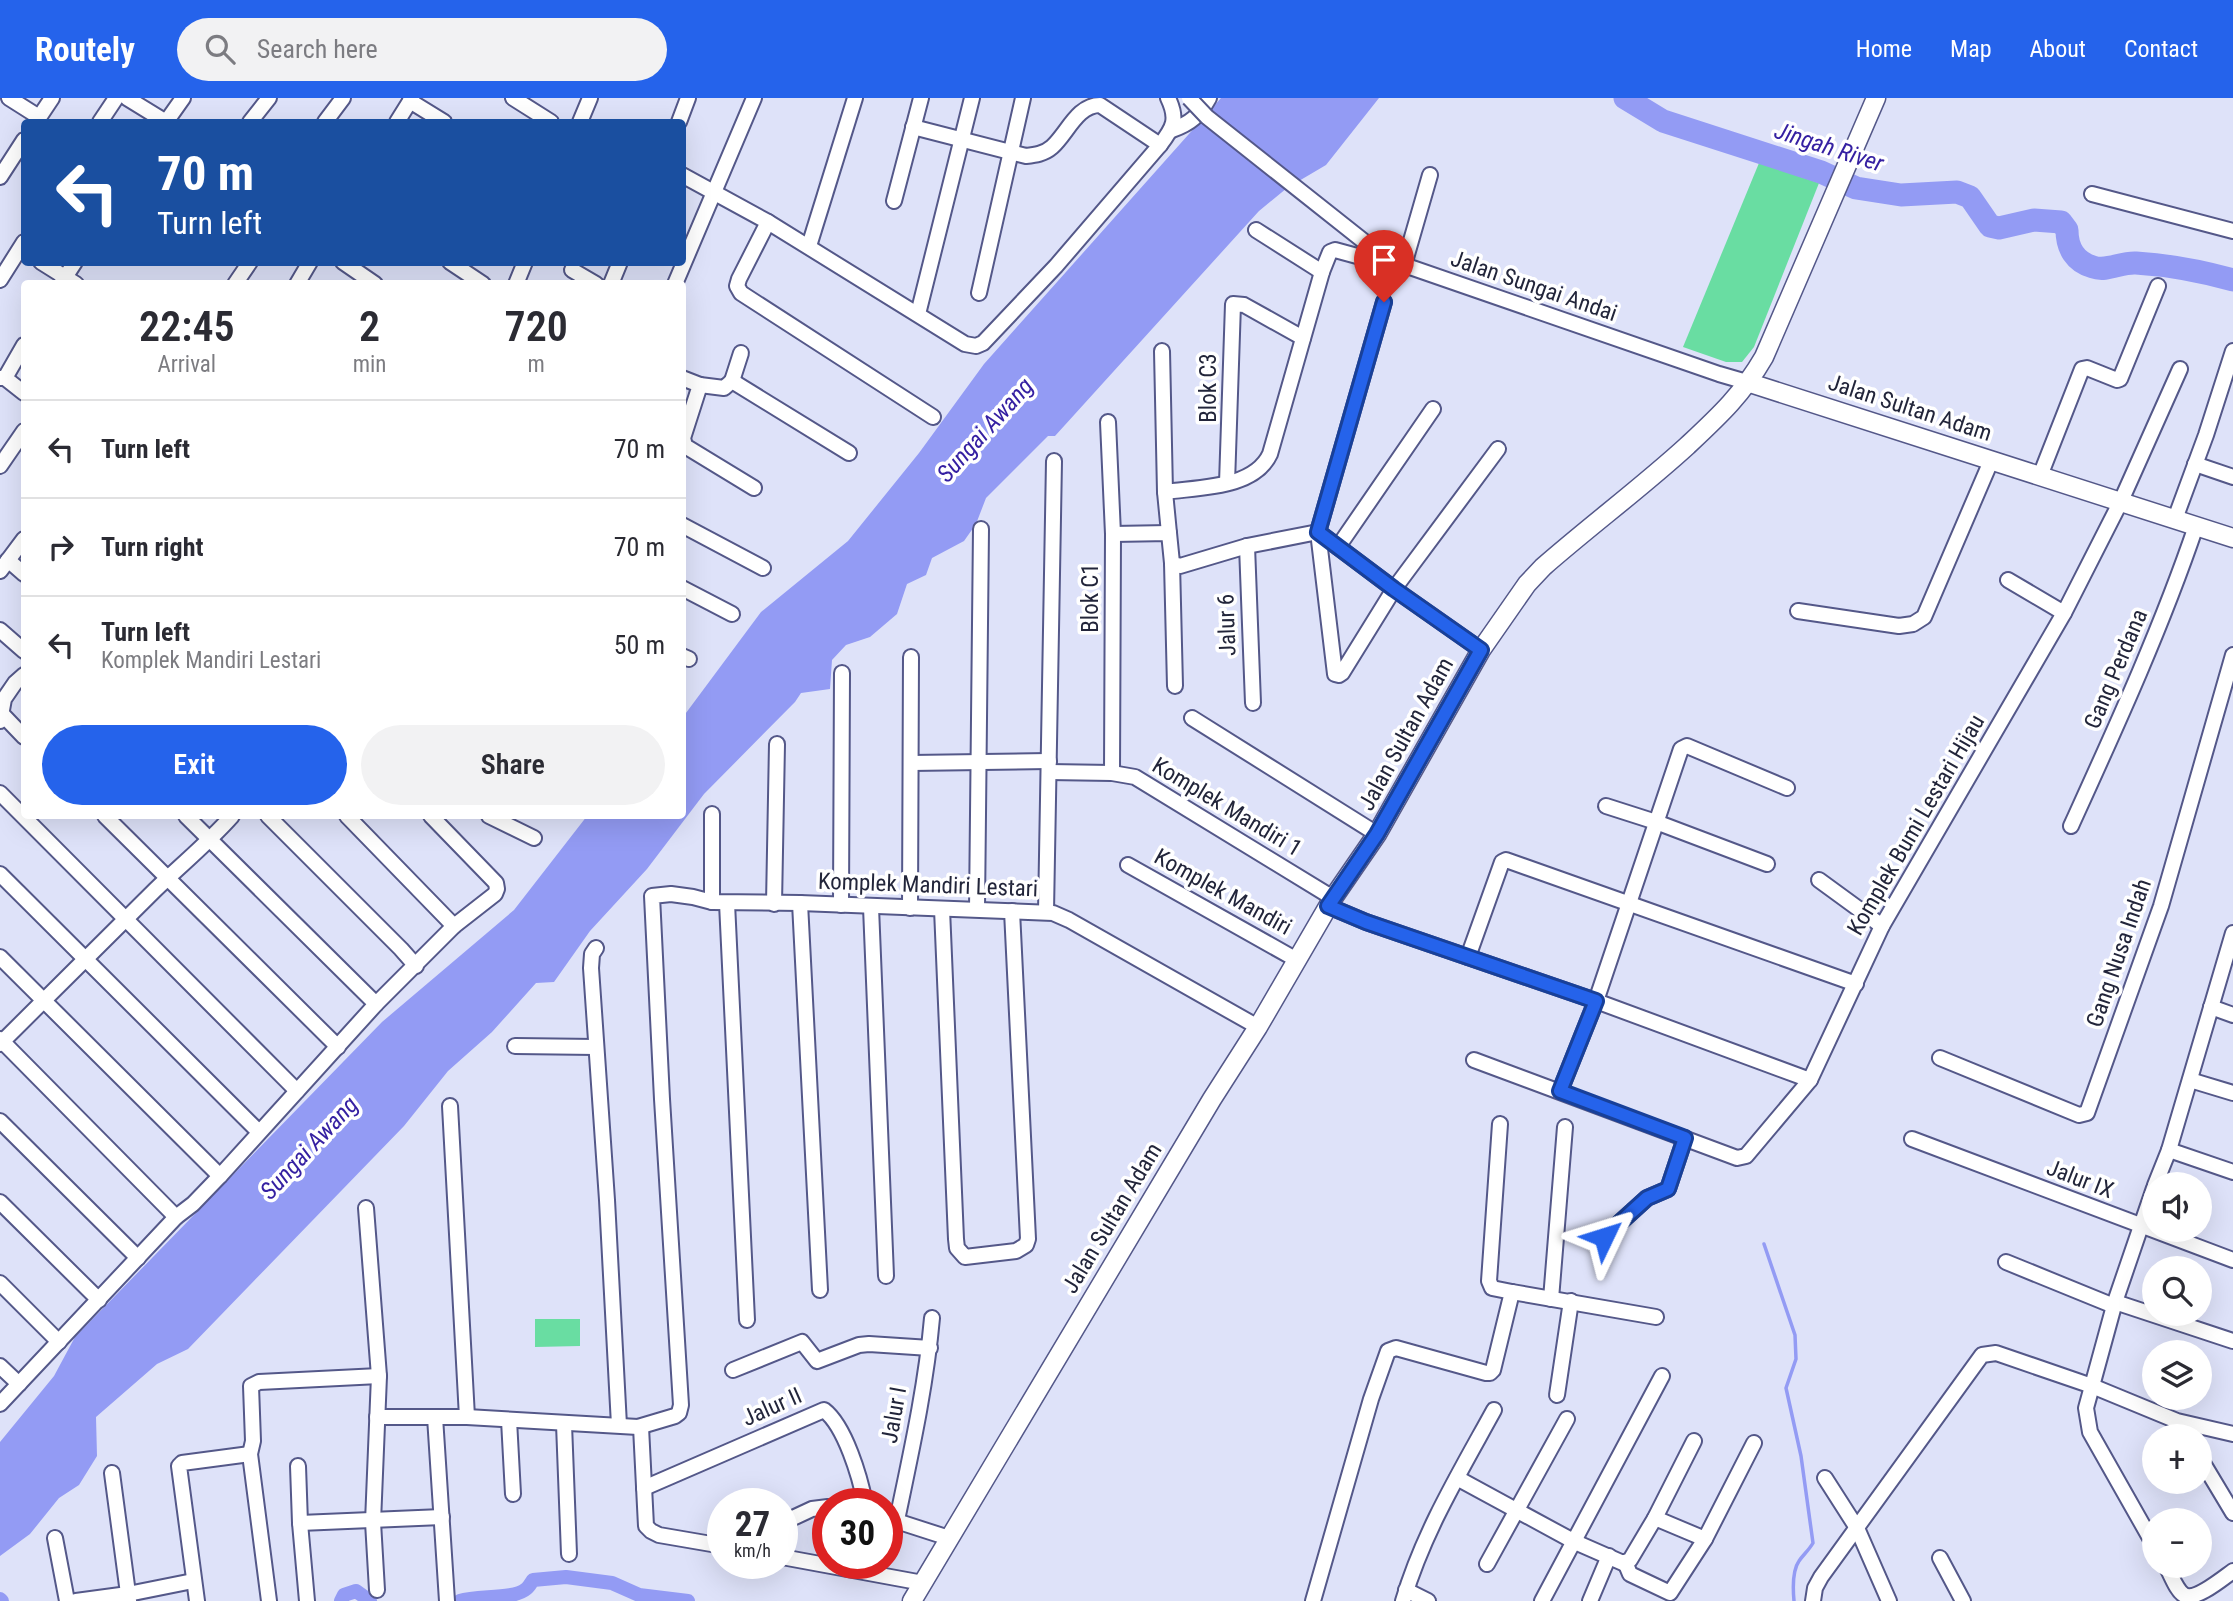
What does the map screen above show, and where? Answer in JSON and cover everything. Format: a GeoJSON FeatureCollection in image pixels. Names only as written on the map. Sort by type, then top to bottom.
{"type":"FeatureCollection","features":[{"type":"Feature","properties":{"kind":"main road"},"geometry":{"type":"LineString","coordinates":[[1750,383],[1764,357],[1876,98]]}},
{"type":"Feature","properties":{"kind":"main road","name":"Jalan Sultan Adam"},"geometry":{"type":"LineString","coordinates":[[912,1601],[1205,1110],[1258,1027],[1330,902],[1377,834],[1481,650],[1527,584],[1544,567],[1662,469],[1731,406],[1750,383],[2233,538]]}},
{"type":"Feature","properties":{"kind":"street"},"geometry":{"type":"LineString","coordinates":[[9,98],[37,119]]}},
{"type":"Feature","properties":{"kind":"street"},"geometry":{"type":"LineString","coordinates":[[39,119],[52,98]]}},
{"type":"Feature","properties":{"kind":"street"},"geometry":{"type":"LineString","coordinates":[[102,119],[116,98]]}},
{"type":"Feature","properties":{"kind":"street"},"geometry":{"type":"LineString","coordinates":[[127,98],[161,119]]}},
{"type":"Feature","properties":{"kind":"street"},"geometry":{"type":"LineString","coordinates":[[168,119],[183,98]]}},
{"type":"Feature","properties":{"kind":"street"},"geometry":{"type":"LineString","coordinates":[[252,119],[269,98]]}},
{"type":"Feature","properties":{"kind":"street"},"geometry":{"type":"LineString","coordinates":[[327,119],[343,98]]}},
{"type":"Feature","properties":{"kind":"street"},"geometry":{"type":"LineString","coordinates":[[513,98],[546,119]]}},
{"type":"Feature","properties":{"kind":"street"},"geometry":{"type":"LineString","coordinates":[[581,119],[590,98]]}},
{"type":"Feature","properties":{"kind":"street"},"geometry":{"type":"LineString","coordinates":[[680,119],[688,98]]}},
{"type":"Feature","properties":{"kind":"street"},"geometry":{"type":"LineString","coordinates":[[686,259],[754,98]]}},
{"type":"Feature","properties":{"kind":"street"},"geometry":{"type":"LineString","coordinates":[[809,246],[855,98]]}},
{"type":"Feature","properties":{"kind":"street"},"geometry":{"type":"LineString","coordinates":[[894,201],[921,98]]}},
{"type":"Feature","properties":{"kind":"street"},"geometry":{"type":"LineString","coordinates":[[918,314],[972,98]]}},
{"type":"Feature","properties":{"kind":"street"},"geometry":{"type":"LineString","coordinates":[[979,293],[1023,98]]}},
{"type":"Feature","properties":{"kind":"street"},"geometry":{"type":"LineString","coordinates":[[686,177],[809,246],[965,344],[976,346],[983,343],[1056,266],[1172,130],[1174,117],[1168,98]]}},
{"type":"Feature","properties":{"kind":"street","name":"Jalan Sungai Andai"},"geometry":{"type":"LineString","coordinates":[[1189,98],[1207,117],[1386,256],[1404,265],[1750,383]]}},
{"type":"Feature","properties":{"kind":"street"},"geometry":{"type":"LineString","coordinates":[[1172,130],[1189,124],[1209,98]]}},
{"type":"Feature","properties":{"kind":"street"},"geometry":{"type":"LineString","coordinates":[[399,119],[411,100],[440,119]]}},
{"type":"Feature","properties":{"kind":"street"},"geometry":{"type":"LineString","coordinates":[[913,127],[1010,152],[1033,155],[1051,148],[1080,113],[1095,105],[1106,108],[1160,145]]}},
{"type":"Feature","properties":{"kind":"street"},"geometry":{"type":"LineString","coordinates":[[0,177],[21,145]]}},
{"type":"Feature","properties":{"kind":"street"},"geometry":{"type":"LineString","coordinates":[[1404,265],[1430,175]]}},
{"type":"Feature","properties":{"kind":"street"},"geometry":{"type":"LineString","coordinates":[[2092,194],[2233,231]]}},
{"type":"Feature","properties":{"kind":"street"},"geometry":{"type":"LineString","coordinates":[[768,222],[739,279],[737,286],[741,293],[933,417]]}},
{"type":"Feature","properties":{"kind":"street"},"geometry":{"type":"LineString","coordinates":[[1256,230],[1322,272]]}},
{"type":"Feature","properties":{"kind":"street"},"geometry":{"type":"LineString","coordinates":[[1166,492],[1227,483],[1250,475],[1267,461],[1330,252],[1335,250],[1368,259],[1386,256]]}},
{"type":"Feature","properties":{"kind":"street"},"geometry":{"type":"LineString","coordinates":[[0,280],[21,251]]}},
{"type":"Feature","properties":{"kind":"street"},"geometry":{"type":"LineString","coordinates":[[47,266],[67,280]]}},
{"type":"Feature","properties":{"kind":"street"},"geometry":{"type":"LineString","coordinates":[[349,266],[369,280]]}},
{"type":"Feature","properties":{"kind":"street"},"geometry":{"type":"LineString","coordinates":[[456,266],[477,280]]}},
{"type":"Feature","properties":{"kind":"street"},"geometry":{"type":"LineString","coordinates":[[572,270],[589,280]]}},
{"type":"Feature","properties":{"kind":"street"},"geometry":{"type":"LineString","coordinates":[[2040,476],[2082,369],[2087,368],[2120,379],[2158,286]]}},
{"type":"Feature","properties":{"kind":"street"},"geometry":{"type":"LineString","coordinates":[[1384,302],[1318,532],[1335,674],[1342,673],[1394,589],[1498,449]]}},
{"type":"Feature","properties":{"kind":"street","name":"Blok C3"},"geometry":{"type":"LineString","coordinates":[[1227,483],[1233,304],[1244,305],[1303,338]]}},
{"type":"Feature","properties":{"kind":"street"},"geometry":{"type":"LineString","coordinates":[[21,350],[2,378],[21,391]]}},
{"type":"Feature","properties":{"kind":"street"},"geometry":{"type":"LineString","coordinates":[[1162,351],[1175,686]]}},
{"type":"Feature","properties":{"kind":"street"},"geometry":{"type":"LineString","coordinates":[[2175,519],[2233,351]]}},
{"type":"Feature","properties":{"kind":"street"},"geometry":{"type":"LineString","coordinates":[[686,380],[699,385],[724,388],[732,381],[741,354]]}},
{"type":"Feature","properties":{"kind":"street","name":"Komplek Bumi Lestari Hijau"},"geometry":{"type":"LineString","coordinates":[[1685,1138],[1737,1158],[1746,1156],[1810,1080],[1882,926],[2064,613],[2121,501],[2180,369]]}},
{"type":"Feature","properties":{"kind":"street"},"geometry":{"type":"LineString","coordinates":[[732,381],[849,453]]}},
{"type":"Feature","properties":{"kind":"street"},"geometry":{"type":"LineString","coordinates":[[686,426],[699,385]]}},
{"type":"Feature","properties":{"kind":"street"},"geometry":{"type":"LineString","coordinates":[[1338,547],[1433,409]]}},
{"type":"Feature","properties":{"kind":"street","name":"Blok C1"},"geometry":{"type":"LineString","coordinates":[[1108,422],[1113,534],[1112,773]]}},
{"type":"Feature","properties":{"kind":"street"},"geometry":{"type":"LineString","coordinates":[[0,466],[21,435]]}},
{"type":"Feature","properties":{"kind":"street"},"geometry":{"type":"LineString","coordinates":[[686,447],[754,488]]}},
{"type":"Feature","properties":{"kind":"street"},"geometry":{"type":"LineString","coordinates":[[1046,912],[1054,461]]}},
{"type":"Feature","properties":{"kind":"street"},"geometry":{"type":"LineString","coordinates":[[1798,611],[1899,626],[1913,624],[1924,617],[1992,461]]}},
{"type":"Feature","properties":{"kind":"street"},"geometry":{"type":"LineString","coordinates":[[2195,464],[2233,477]]}},
{"type":"Feature","properties":{"kind":"street","name":"Gang Perdana"},"geometry":{"type":"LineString","coordinates":[[2071,826],[2139,678],[2173,594],[2196,526]]}},
{"type":"Feature","properties":{"kind":"street"},"geometry":{"type":"LineString","coordinates":[[686,527],[763,568]]}},
{"type":"Feature","properties":{"kind":"street"},"geometry":{"type":"LineString","coordinates":[[977,909],[981,529]]}},
{"type":"Feature","properties":{"kind":"street"},"geometry":{"type":"LineString","coordinates":[[1172,563],[1180,566],[1247,546],[1318,532],[1481,650]]}},
{"type":"Feature","properties":{"kind":"street"},"geometry":{"type":"LineString","coordinates":[[1113,534],[1168,533]]}},
{"type":"Feature","properties":{"kind":"street"},"geometry":{"type":"LineString","coordinates":[[21,543],[4,565],[21,573]]}},
{"type":"Feature","properties":{"kind":"street","name":"Jalur 6"},"geometry":{"type":"LineString","coordinates":[[1247,546],[1253,703]]}},
{"type":"Feature","properties":{"kind":"street"},"geometry":{"type":"LineString","coordinates":[[2008,580],[2064,613]]}},
{"type":"Feature","properties":{"kind":"street"},"geometry":{"type":"LineString","coordinates":[[686,590],[732,614]]}},
{"type":"Feature","properties":{"kind":"street"},"geometry":{"type":"LineString","coordinates":[[0,630],[21,648]]}},
{"type":"Feature","properties":{"kind":"street","name":"Gang Nusa Indah"},"geometry":{"type":"LineString","coordinates":[[1940,1058],[2079,1115],[2087,1113],[2161,906],[2233,655]]}},
{"type":"Feature","properties":{"kind":"street"},"geometry":{"type":"LineString","coordinates":[[910,908],[911,657]]}},
{"type":"Feature","properties":{"kind":"street"},"geometry":{"type":"LineString","coordinates":[[841,905],[842,673]]}},
{"type":"Feature","properties":{"kind":"street"},"geometry":{"type":"LineString","coordinates":[[21,677],[4,699],[1,719],[21,735]]}},
{"type":"Feature","properties":{"kind":"street"},"geometry":{"type":"LineString","coordinates":[[1192,718],[1377,834]]}},
{"type":"Feature","properties":{"kind":"street"},"geometry":{"type":"LineString","coordinates":[[774,904],[777,744]]}},
{"type":"Feature","properties":{"kind":"street"},"geometry":{"type":"LineString","coordinates":[[1560,1091],[1596,1001],[1684,747],[1787,788]]}},
{"type":"Feature","properties":{"kind":"street","name":"Komplek Mandiri 1"},"geometry":{"type":"LineString","coordinates":[[911,763],[1049,766],[1135,777],[1330,902]]}},
{"type":"Feature","properties":{"kind":"street"},"geometry":{"type":"LineString","coordinates":[[0,793],[21,814]]}},
{"type":"Feature","properties":{"kind":"street"},"geometry":{"type":"LineString","coordinates":[[1606,806],[1767,864]]}},
{"type":"Feature","properties":{"kind":"street"},"geometry":{"type":"LineString","coordinates":[[712,814],[747,1320]]}},
{"type":"Feature","properties":{"kind":"street"},"geometry":{"type":"LineString","coordinates":[[26,819],[296,1091]]}},
{"type":"Feature","properties":{"kind":"street"},"geometry":{"type":"LineString","coordinates":[[108,819],[338,1047]]}},
{"type":"Feature","properties":{"kind":"street"},"geometry":{"type":"LineString","coordinates":[[189,819],[376,1004]]}},
{"type":"Feature","properties":{"kind":"street"},"geometry":{"type":"LineString","coordinates":[[176,1217],[1,1042],[229,819]]}},
{"type":"Feature","properties":{"kind":"street"},"geometry":{"type":"LineString","coordinates":[[271,819],[416,966]]}},
{"type":"Feature","properties":{"kind":"street"},"geometry":{"type":"LineString","coordinates":[[350,819],[454,926]]}},
{"type":"Feature","properties":{"kind":"street"},"geometry":{"type":"LineString","coordinates":[[0,1405],[176,1217],[220,1176],[376,1004],[454,926],[495,894],[496,883],[434,819]]}},
{"type":"Feature","properties":{"kind":"street"},"geometry":{"type":"LineString","coordinates":[[495,819],[534,838]]}},
{"type":"Feature","properties":{"kind":"street"},"geometry":{"type":"LineString","coordinates":[[1468,957],[1503,861],[1856,984]]}},
{"type":"Feature","properties":{"kind":"street","name":"Komplek Mandiri"},"geometry":{"type":"LineString","coordinates":[[1128,864],[1297,960]]}},
{"type":"Feature","properties":{"kind":"street"},"geometry":{"type":"LineString","coordinates":[[0,874],[259,1132]]}},
{"type":"Feature","properties":{"kind":"street"},"geometry":{"type":"LineString","coordinates":[[1819,880],[1882,926]]}},
{"type":"Feature","properties":{"kind":"street","name":"Komplek Mandiri Lestari"},"geometry":{"type":"LineString","coordinates":[[641,1427],[675,1416],[681,1405],[652,896],[671,894],[720,902],[1046,912],[1069,920],[1258,1027]]}},
{"type":"Feature","properties":{"kind":"street"},"geometry":{"type":"LineString","coordinates":[[1330,902],[1468,957],[1810,1080]]}},
{"type":"Feature","properties":{"kind":"street"},"geometry":{"type":"LineString","coordinates":[[800,903],[820,1290]]}},
{"type":"Feature","properties":{"kind":"street"},"geometry":{"type":"LineString","coordinates":[[872,907],[886,1276]]}},
{"type":"Feature","properties":{"kind":"street"},"geometry":{"type":"LineString","coordinates":[[942,909],[956,1239],[957,1248],[965,1257],[1016,1251],[1026,1245],[1028,1239],[1012,911]]}},
{"type":"Feature","properties":{"kind":"street"},"geometry":{"type":"LineString","coordinates":[[2160,1172],[2232,939]]}},
{"type":"Feature","properties":{"kind":"street"},"geometry":{"type":"LineString","coordinates":[[596,948],[592,954],[591,968],[620,1425]]}},
{"type":"Feature","properties":{"kind":"street"},"geometry":{"type":"LineString","coordinates":[[0,957],[220,1176]]}},
{"type":"Feature","properties":{"kind":"street"},"geometry":{"type":"LineString","coordinates":[[2211,1007],[2233,1015]]}},
{"type":"Feature","properties":{"kind":"street"},"geometry":{"type":"LineString","coordinates":[[515,1046],[596,1047]]}},
{"type":"Feature","properties":{"kind":"street"},"geometry":{"type":"LineString","coordinates":[[1474,1060],[1685,1138],[1668,1189],[1647,1198],[1604,1237]]}},
{"type":"Feature","properties":{"kind":"street"},"geometry":{"type":"LineString","coordinates":[[2190,1080],[2233,1093]]}},
{"type":"Feature","properties":{"kind":"street"},"geometry":{"type":"LineString","coordinates":[[450,1106],[467,1417]]}},
{"type":"Feature","properties":{"kind":"street"},"geometry":{"type":"LineString","coordinates":[[0,1121],[138,1258]]}},
{"type":"Feature","properties":{"kind":"street"},"geometry":{"type":"LineString","coordinates":[[1500,1124],[1489,1282],[1492,1288],[1656,1317]]}},
{"type":"Feature","properties":{"kind":"street"},"geometry":{"type":"LineString","coordinates":[[1551,1298],[1566,1127]]}},
{"type":"Feature","properties":{"kind":"street","name":"Jalur IX"},"geometry":{"type":"LineString","coordinates":[[1912,1139],[2233,1260]]}},
{"type":"Feature","properties":{"kind":"street"},"geometry":{"type":"LineString","coordinates":[[2169,1150],[2233,1172]]}},
{"type":"Feature","properties":{"kind":"street"},"geometry":{"type":"LineString","coordinates":[[0,1202],[99,1300]]}},
{"type":"Feature","properties":{"kind":"street"},"geometry":{"type":"LineString","coordinates":[[366,1208],[379,1376],[373,1522],[377,1590]]}},
{"type":"Feature","properties":{"kind":"street"},"geometry":{"type":"LineString","coordinates":[[2142,1221],[2115,1304],[2087,1408],[2090,1432],[2142,1524]]}},
{"type":"Feature","properties":{"kind":"street"},"geometry":{"type":"LineString","coordinates":[[2006,1262],[2115,1304],[2233,1341]]}},
{"type":"Feature","properties":{"kind":"street"},"geometry":{"type":"LineString","coordinates":[[0,1283],[58,1342]]}},
{"type":"Feature","properties":{"kind":"street"},"geometry":{"type":"LineString","coordinates":[[1313,1601],[1367,1412],[1388,1351],[1396,1348],[1490,1373],[1512,1292]]}},
{"type":"Feature","properties":{"kind":"street"},"geometry":{"type":"LineString","coordinates":[[1558,1395],[1571,1301]]}},
{"type":"Feature","properties":{"kind":"street","name":"Jalur I"},"geometry":{"type":"LineString","coordinates":[[899,1488],[930,1348],[932,1318]]}},
{"type":"Feature","properties":{"kind":"street"},"geometry":{"type":"LineString","coordinates":[[733,1370],[802,1342],[817,1361],[859,1345],[930,1348]]}},
{"type":"Feature","properties":{"kind":"street"},"geometry":{"type":"LineString","coordinates":[[1813,1601],[1815,1588],[1821,1577],[1982,1355],[1996,1353],[2092,1386],[2177,1421],[2233,1434]]}},
{"type":"Feature","properties":{"kind":"street"},"geometry":{"type":"LineString","coordinates":[[0,1366],[19,1384]]}},
{"type":"Feature","properties":{"kind":"street"},"geometry":{"type":"LineString","coordinates":[[269,1601],[250,1454],[253,1441],[251,1386],[254,1383],[379,1376]]}},
{"type":"Feature","properties":{"kind":"street"},"geometry":{"type":"LineString","coordinates":[[1542,1601],[1662,1376]]}},
{"type":"Feature","properties":{"kind":"street","name":"Jalur II"},"geometry":{"type":"LineString","coordinates":[[644,1488],[824,1410],[833,1418],[848,1448],[862,1488]]}},
{"type":"Feature","properties":{"kind":"street"},"geometry":{"type":"LineString","coordinates":[[1428,1601],[1404,1596],[1419,1554],[1494,1410]]}},
{"type":"Feature","properties":{"kind":"street"},"geometry":{"type":"LineString","coordinates":[[377,1417],[467,1417],[641,1427],[646,1526],[659,1535],[707,1543]]}},
{"type":"Feature","properties":{"kind":"street"},"geometry":{"type":"LineString","coordinates":[[435,1417],[447,1599]]}},
{"type":"Feature","properties":{"kind":"street"},"geometry":{"type":"LineString","coordinates":[[1487,1564],[1567,1419]]}},
{"type":"Feature","properties":{"kind":"street"},"geometry":{"type":"LineString","coordinates":[[509,1420],[513,1494]]}},
{"type":"Feature","properties":{"kind":"street"},"geometry":{"type":"LineString","coordinates":[[564,1424],[569,1555]]}},
{"type":"Feature","properties":{"kind":"street"},"geometry":{"type":"LineString","coordinates":[[1457,1478],[1575,1542],[1625,1562],[1630,1560],[1655,1518],[1693,1441]]}},
{"type":"Feature","properties":{"kind":"street"},"geometry":{"type":"LineString","coordinates":[[1625,1562],[1630,1574],[1670,1593],[1705,1539],[1754,1443]]}},
{"type":"Feature","properties":{"kind":"street"},"geometry":{"type":"LineString","coordinates":[[197,1601],[178,1466],[182,1462],[250,1454]]}},
{"type":"Feature","properties":{"kind":"street"},"geometry":{"type":"LineString","coordinates":[[298,1466],[307,1601]]}},
{"type":"Feature","properties":{"kind":"street"},"geometry":{"type":"LineString","coordinates":[[112,1473],[128,1598]]}},
{"type":"Feature","properties":{"kind":"street"},"geometry":{"type":"LineString","coordinates":[[2212,1477],[2232,1509]]}},
{"type":"Feature","properties":{"kind":"street"},"geometry":{"type":"LineString","coordinates":[[1825,1478],[1857,1528],[1889,1601]]}},
{"type":"Feature","properties":{"kind":"street"},"geometry":{"type":"LineString","coordinates":[[300,1523],[442,1517]]}},
{"type":"Feature","properties":{"kind":"street"},"geometry":{"type":"LineString","coordinates":[[1655,1518],[1705,1539]]}},
{"type":"Feature","properties":{"kind":"street"},"geometry":{"type":"LineString","coordinates":[[903,1523],[949,1538]]}},
{"type":"Feature","properties":{"kind":"street"},"geometry":{"type":"LineString","coordinates":[[55,1538],[67,1601]]}},
{"type":"Feature","properties":{"kind":"street"},"geometry":{"type":"LineString","coordinates":[[1590,1601],[1609,1556]]}},
{"type":"Feature","properties":{"kind":"street"},"geometry":{"type":"LineString","coordinates":[[1940,1558],[1963,1601]]}},
{"type":"Feature","properties":{"kind":"street"},"geometry":{"type":"LineString","coordinates":[[798,1560],[923,1583]]}},
{"type":"Feature","properties":{"kind":"street"},"geometry":{"type":"LineString","coordinates":[[2173,1578],[2180,1590],[2192,1597],[2233,1571]]}},
{"type":"Feature","properties":{"kind":"street"},"geometry":{"type":"LineString","coordinates":[[76,1601],[128,1598],[193,1581]]}},
{"type":"Feature","properties":{"kind":"green space"},"geometry":{"type":"Polygon","coordinates":[[[1759,163],[1819,183],[1754,347],[1742,362],[1726,362],[1683,347],[1759,163]]]}},
{"type":"Feature","properties":{"kind":"green space"},"geometry":{"type":"Polygon","coordinates":[[[535,1319],[580,1319],[580,1346],[535,1347],[535,1319]]]}},
{"type":"Feature","properties":{"kind":"water","name":"Sungai Awang"},"geometry":{"type":"Polygon","coordinates":[[[1221,98],[1379,98],[1326,165],[1287,188],[1259,211],[1055,436],[1048,436],[986,498],[976,524],[964,541],[932,558],[926,575],[907,584],[897,614],[870,637],[846,645],[832,660],[830,689],[801,693],[704,794],[686,818],[686,713],[761,612],[848,541],[919,453],[984,364],[1221,98]]]}},
{"type":"Feature","properties":{"kind":"water","name":"Sungai Awang"},"geometry":{"type":"Polygon","coordinates":[[[585,819],[685,819],[647,869],[590,931],[554,982],[536,983],[492,1032],[448,1071],[404,1126],[188,1349],[157,1364],[96,1417],[97,1456],[79,1485],[59,1498],[30,1534],[0,1556],[0,1442],[54,1376],[75,1337],[382,1022],[514,910],[585,819]]]}},
{"type":"Feature","properties":{"kind":"waterway","name":"Jingah River"},"geometry":{"type":"LineString","coordinates":[[1625,98],[1663,121],[1821,172],[1856,188],[1901,195],[1957,192],[1970,197],[1990,226],[1999,228],[2034,220],[2061,222],[2067,230],[2073,253],[2081,262],[2093,267],[2148,264],[2233,280]]}},
{"type":"Feature","properties":{"kind":"waterway"},"geometry":{"type":"LineString","coordinates":[[1764,1244],[1795,1335],[1796,1359],[1786,1388],[1801,1456],[1813,1543],[1795,1570],[1794,1601]]}},
{"type":"Feature","properties":{"kind":"waterway"},"geometry":{"type":"LineString","coordinates":[[460,1601],[513,1595],[526,1589],[533,1580],[566,1577],[612,1583],[639,1595],[688,1601]]}},
{"type":"Feature","properties":{"kind":"waterway"},"geometry":{"type":"LineString","coordinates":[[341,1601],[344,1595],[356,1591],[370,1601]]}},
{"type":"Feature","properties":{"kind":"route"},"geometry":{"type":"LineString","coordinates":[[1384,302],[1318,532],[1481,650],[1377,834],[1328,906],[1366,922],[1596,1001],[1560,1091],[1685,1138],[1668,1189],[1647,1198],[1604,1237]]}}]}
